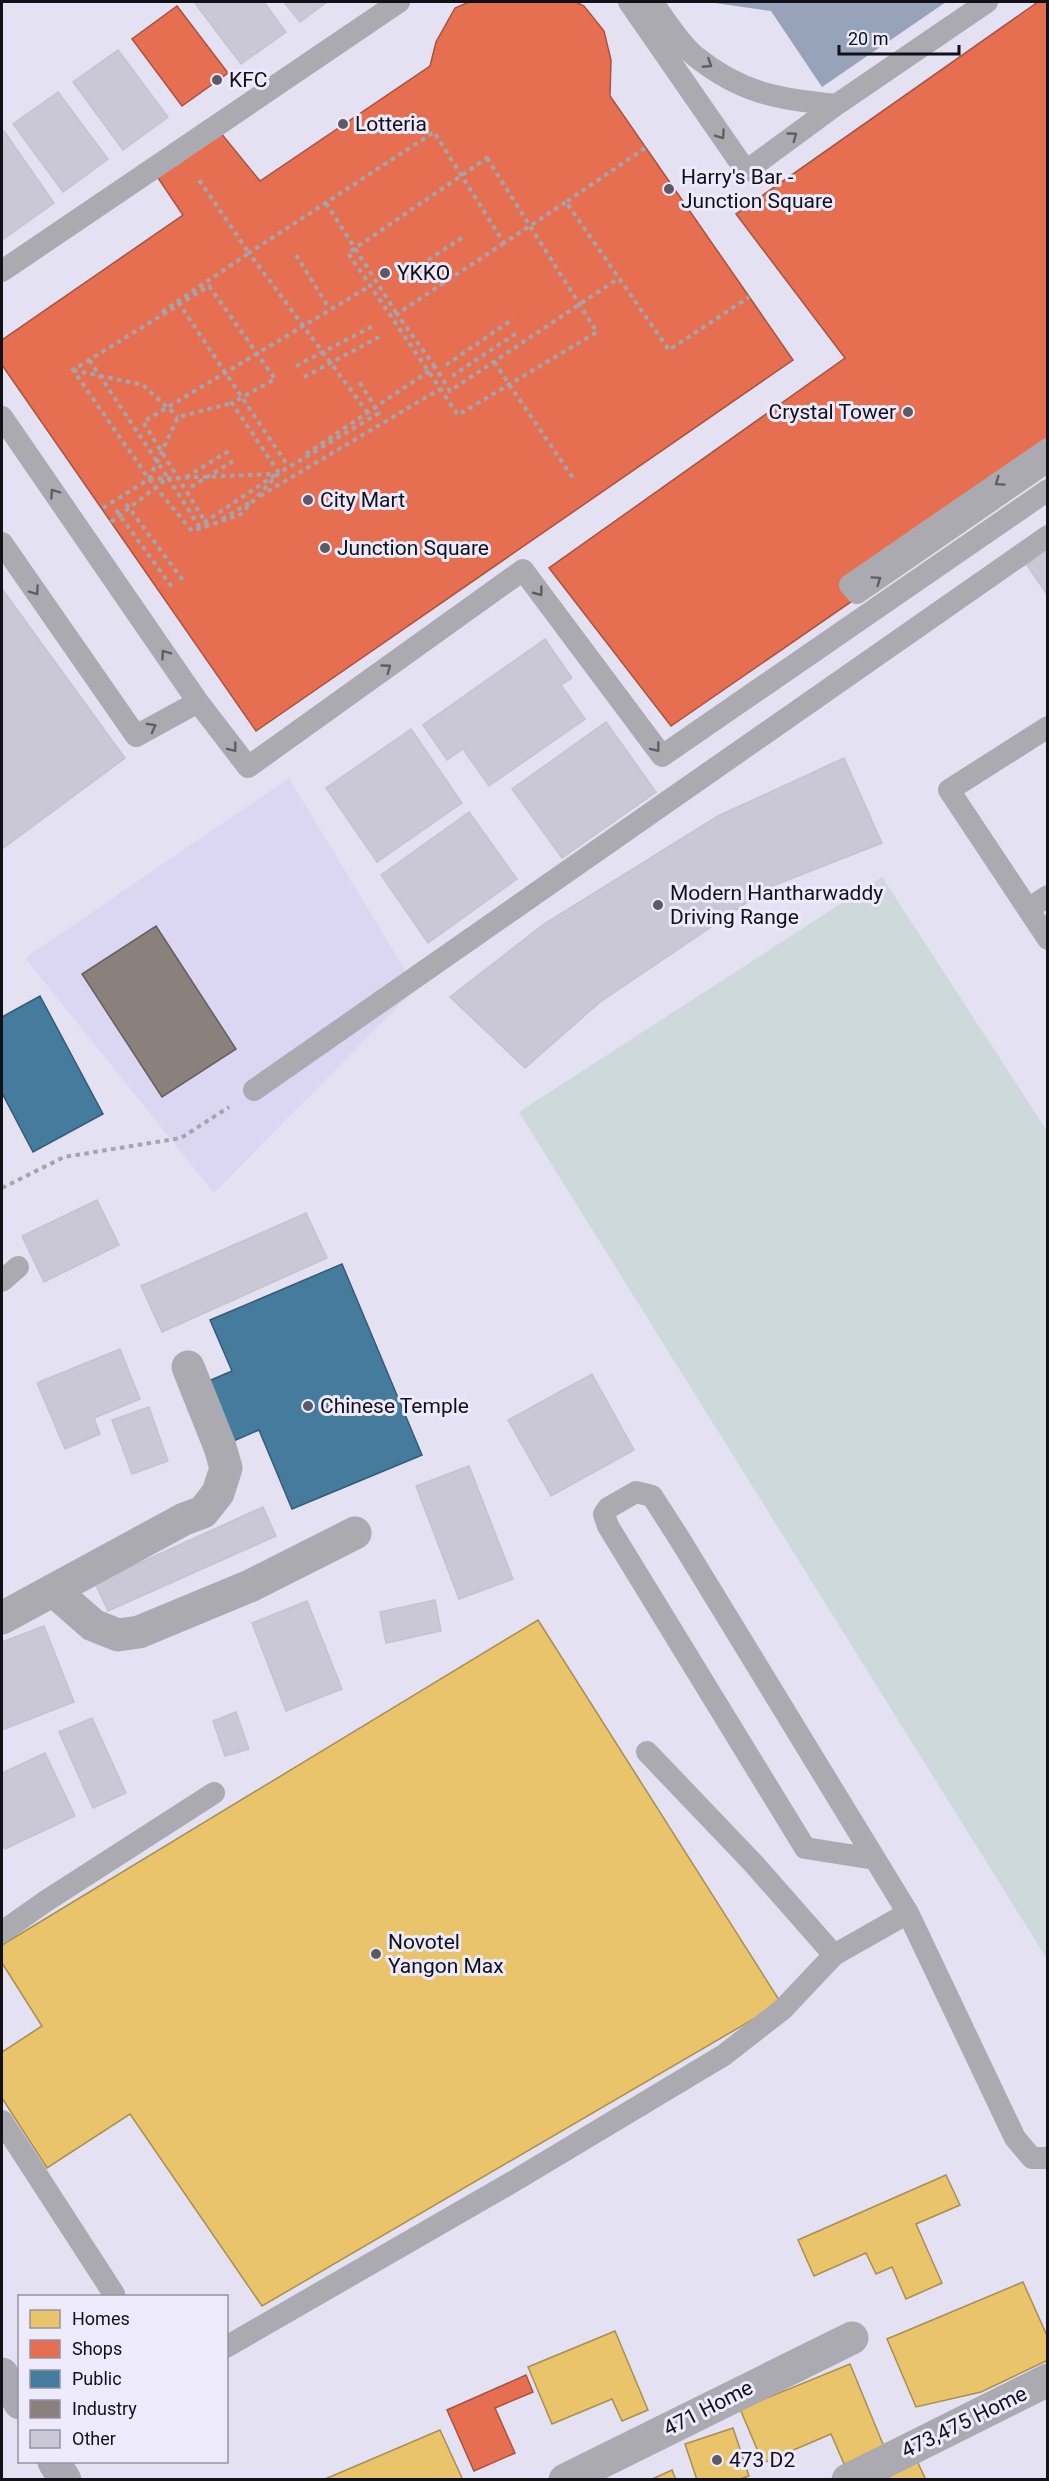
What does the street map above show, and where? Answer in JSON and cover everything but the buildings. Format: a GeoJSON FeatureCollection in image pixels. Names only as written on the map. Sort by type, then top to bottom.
{"type":"FeatureCollection","features":[{"type":"Feature","properties":{"kind":"highway"},"geometry":{"type":"LineString","coordinates":[[55,2463],[65,2480]]}},
{"type":"Feature","properties":{"kind":"street"},"geometry":{"type":"LineString","coordinates":[[2,1618],[184,1519],[203,1512],[218,1493],[226,1468],[188,1367]]}},
{"type":"Feature","properties":{"kind":"street"},"geometry":{"type":"LineString","coordinates":[[53,1590],[93,1625],[118,1635],[139,1632],[250,1586],[355,1533]]}},
{"type":"Feature","properties":{"kind":"street","name":"471 Home"},"geometry":{"type":"LineString","coordinates":[[565,2480],[852,2338]]}},
{"type":"Feature","properties":{"kind":"street","name":"473,475 Home"},"geometry":{"type":"LineString","coordinates":[[848,2480],[1047,2380]]}},
{"type":"Feature","properties":{"kind":"lane"},"geometry":{"type":"LineString","coordinates":[[2,255],[373,2]]}},
{"type":"Feature","properties":{"kind":"lane"},"geometry":{"type":"LineString","coordinates":[[2,271],[399,2]]}},
{"type":"Feature","properties":{"kind":"lane"},"geometry":{"type":"LineString","coordinates":[[629,2],[746,171],[836,105],[987,2]]}},
{"type":"Feature","properties":{"kind":"lane"},"geometry":{"type":"LineString","coordinates":[[652,2],[694,55],[728,78],[754,92],[784,99],[836,105]]}},
{"type":"Feature","properties":{"kind":"lane"},"geometry":{"type":"LineString","coordinates":[[2,417],[198,702],[248,767],[523,570],[662,756],[1047,490]]}},
{"type":"Feature","properties":{"kind":"lane"},"geometry":{"type":"LineString","coordinates":[[1047,449],[850,585],[857,593],[1047,461]]}},
{"type":"Feature","properties":{"kind":"lane"},"geometry":{"type":"LineString","coordinates":[[254,1090],[1047,536]]}},
{"type":"Feature","properties":{"kind":"lane"},"geometry":{"type":"LineString","coordinates":[[2,543],[136,736],[198,702]]}},
{"type":"Feature","properties":{"kind":"lane"},"geometry":{"type":"LineString","coordinates":[[1047,727],[949,790],[1047,939]]}},
{"type":"Feature","properties":{"kind":"lane"},"geometry":{"type":"LineString","coordinates":[[1028,909],[1047,896]]}},
{"type":"Feature","properties":{"kind":"lane"},"geometry":{"type":"LineString","coordinates":[[875,1858],[805,1848],[608,1526],[604,1514],[608,1508],[636,1492],[652,1496],[875,1858],[908,1913],[1015,2138],[1032,2158],[1047,2158]]}},
{"type":"Feature","properties":{"kind":"lane"},"geometry":{"type":"LineString","coordinates":[[647,1752],[753,1863],[834,1955]]}},
{"type":"Feature","properties":{"kind":"lane"},"geometry":{"type":"LineString","coordinates":[[2,1932],[214,1793]]}},
{"type":"Feature","properties":{"kind":"lane"},"geometry":{"type":"LineString","coordinates":[[228,2346],[504,2187],[724,2055],[783,2009],[834,1955],[908,1913]]}},
{"type":"Feature","properties":{"kind":"lane"},"geometry":{"type":"LineString","coordinates":[[2,2121],[113,2295]]}},
{"type":"Feature","properties":{"kind":"path"},"geometry":{"type":"LineString","coordinates":[[435,367],[199,526],[90,361],[434,132],[504,243]]}},
{"type":"Feature","properties":{"kind":"path"},"geometry":{"type":"LineString","coordinates":[[397,314],[567,202],[645,147]]}},
{"type":"Feature","properties":{"kind":"path"},"geometry":{"type":"LineString","coordinates":[[179,151],[249,253],[368,413]]}},
{"type":"Feature","properties":{"kind":"path"},"geometry":{"type":"LineString","coordinates":[[487,158],[597,332],[458,415],[370,286],[348,253],[487,158]]}},
{"type":"Feature","properties":{"kind":"path"},"geometry":{"type":"LineString","coordinates":[[567,202],[669,350],[749,297]]}},
{"type":"Feature","properties":{"kind":"path"},"geometry":{"type":"LineString","coordinates":[[326,203],[397,314],[450,391],[619,278]]}},
{"type":"Feature","properties":{"kind":"path"},"geometry":{"type":"LineString","coordinates":[[398,280],[463,237]]}},
{"type":"Feature","properties":{"kind":"path"},"geometry":{"type":"LineString","coordinates":[[296,255],[327,305]]}},
{"type":"Feature","properties":{"kind":"path"},"geometry":{"type":"LineString","coordinates":[[73,370],[209,285],[275,379],[232,402],[178,417],[149,479]]}},
{"type":"Feature","properties":{"kind":"path"},"geometry":{"type":"LineString","coordinates":[[370,286],[143,422],[209,527],[440,388]]}},
{"type":"Feature","properties":{"kind":"path"},"geometry":{"type":"LineString","coordinates":[[178,302],[288,466]]}},
{"type":"Feature","properties":{"kind":"path"},"geometry":{"type":"LineString","coordinates":[[446,365],[513,319]]}},
{"type":"Feature","properties":{"kind":"path"},"geometry":{"type":"LineString","coordinates":[[296,366],[373,326]]}},
{"type":"Feature","properties":{"kind":"path"},"geometry":{"type":"LineString","coordinates":[[452,376],[518,332]]}},
{"type":"Feature","properties":{"kind":"path"},"geometry":{"type":"LineString","coordinates":[[304,377],[379,337]]}},
{"type":"Feature","properties":{"kind":"path"},"geometry":{"type":"LineString","coordinates":[[494,362],[575,481]]}},
{"type":"Feature","properties":{"kind":"path"},"geometry":{"type":"LineString","coordinates":[[73,370],[143,386],[178,417]]}},
{"type":"Feature","properties":{"kind":"path"},"geometry":{"type":"LineString","coordinates":[[73,370],[149,479],[192,531],[240,515],[279,473],[379,413],[358,380]]}},
{"type":"Feature","properties":{"kind":"path"},"geometry":{"type":"LineString","coordinates":[[232,402],[279,473]]}},
{"type":"Feature","properties":{"kind":"path"},"geometry":{"type":"LineString","coordinates":[[185,478],[229,451]]}},
{"type":"Feature","properties":{"kind":"path"},"geometry":{"type":"LineString","coordinates":[[191,487],[233,460]]}},
{"type":"Feature","properties":{"kind":"path"},"geometry":{"type":"LineString","coordinates":[[101,507],[149,479],[279,473]]}},
{"type":"Feature","properties":{"kind":"path"},"geometry":{"type":"LineString","coordinates":[[111,522],[168,478]]}},
{"type":"Feature","properties":{"kind":"path"},"geometry":{"type":"LineString","coordinates":[[126,504],[185,584]]}},
{"type":"Feature","properties":{"kind":"path"},"geometry":{"type":"LineString","coordinates":[[116,510],[174,590]]}},
{"type":"Feature","properties":{"kind":"path"},"geometry":{"type":"LineString","coordinates":[[2,1188],[64,1157],[181,1138],[254,1090]]}},
{"type":"Feature","properties":{"kind":"shaded area"},"geometry":{"type":"Polygon","coordinates":[[[289,778],[416,988],[214,1193],[25,958],[289,778]]]}},
{"type":"Feature","properties":{"kind":"shaded area"},"geometry":{"type":"Polygon","coordinates":[[[882,877],[1047,1131],[1047,1959],[519,1112],[882,877]]]}},
{"type":"Feature","properties":{"kind":"water"},"geometry":{"type":"Polygon","coordinates":[[[708,2],[946,2],[822,87],[771,11],[708,2]]]}},
{"type":"Feature","properties":{"kind":"place","name":"KFC"},"geometry":{"type":"Point","coordinates":[217,80]}},
{"type":"Feature","properties":{"kind":"place","name":"Lotteria"},"geometry":{"type":"Point","coordinates":[343,124]}},
{"type":"Feature","properties":{"kind":"place","name":"Harry's Bar - Junction Square"},"geometry":{"type":"Point","coordinates":[669,189]}},
{"type":"Feature","properties":{"kind":"place","name":"YKKO"},"geometry":{"type":"Point","coordinates":[385,273]}},
{"type":"Feature","properties":{"kind":"place","name":"Crystal Tower"},"geometry":{"type":"Point","coordinates":[908,412]}},
{"type":"Feature","properties":{"kind":"place","name":"City Mart"},"geometry":{"type":"Point","coordinates":[308,500]}},
{"type":"Feature","properties":{"kind":"place","name":"Junction Square"},"geometry":{"type":"Point","coordinates":[325,548]}},
{"type":"Feature","properties":{"kind":"place","name":"Modern Hantharwaddy Driving Range"},"geometry":{"type":"Point","coordinates":[658,905]}},
{"type":"Feature","properties":{"kind":"place","name":"Chinese Temple"},"geometry":{"type":"Point","coordinates":[308,1406]}},
{"type":"Feature","properties":{"kind":"place","name":"Novotel Yangon Max"},"geometry":{"type":"Point","coordinates":[376,1954]}},
{"type":"Feature","properties":{"kind":"place","name":"473 D2"},"geometry":{"type":"Point","coordinates":[717,2460]}}]}
